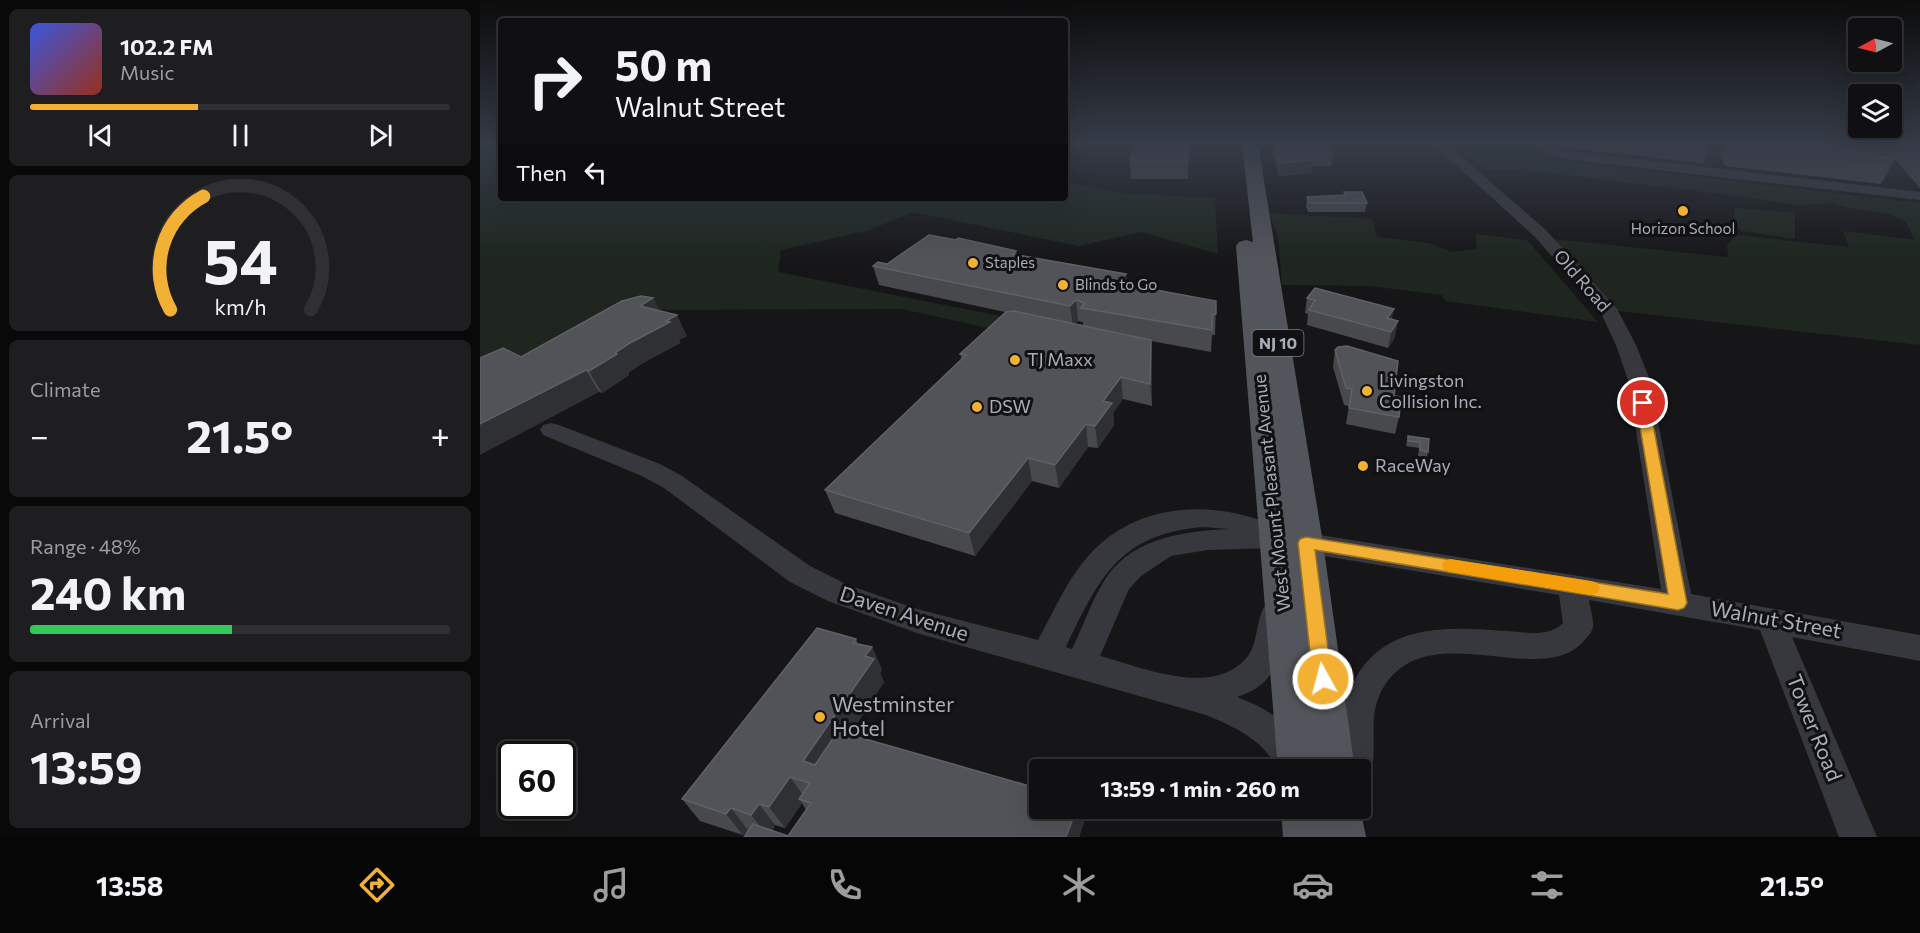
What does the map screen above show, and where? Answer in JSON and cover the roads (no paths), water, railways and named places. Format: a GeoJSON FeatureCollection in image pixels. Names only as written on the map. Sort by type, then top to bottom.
{"type":"FeatureCollection","features":[{"type":"Feature","properties":{"kind":"main road","name":"West Mount Pleasant Avenue"},"geometry":{"type":"LineString","coordinates":[[1240,183],[1287,547],[1332,759]]}},
{"type":"Feature","properties":{"kind":"main road","name":"West Mount Pleasant Avenue"},"geometry":{"type":"LineString","coordinates":[[1254,183],[1287,547],[1297,759]]}},
{"type":"Feature","properties":{"kind":"main road"},"geometry":{"type":"LineString","coordinates":[[1305,819],[1306,837]]}},
{"type":"Feature","properties":{"kind":"main road"},"geometry":{"type":"LineString","coordinates":[[1340,819],[1342,837]]}},
{"type":"Feature","properties":{"kind":"street","name":"Old Road"},"geometry":{"type":"LineString","coordinates":[[1483,183],[1540,233],[1608,309],[1626,345],[1639,380],[1678,603]]}},
{"type":"Feature","properties":{"kind":"street"},"geometry":{"type":"LineString","coordinates":[[1807,183],[1920,196]]}},
{"type":"Feature","properties":{"kind":"street","name":"Daven Avenue"},"geometry":{"type":"LineString","coordinates":[[551,430],[651,470],[673,482],[800,574],[838,593],[891,614],[1186,693],[1254,721],[1281,744],[1292,759]]}},
{"type":"Feature","properties":{"kind":"street","name":"Walnut Street"},"geometry":{"type":"LineString","coordinates":[[1046,656],[1095,567],[1122,541],[1140,531],[1161,523],[1204,517],[1245,523],[1287,547]]}},
{"type":"Feature","properties":{"kind":"street","name":"Walnut Street"},"geometry":{"type":"LineString","coordinates":[[1080,665],[1118,583],[1131,568],[1149,555],[1166,547],[1197,541],[1287,547],[1572,585],[1770,619],[1920,648]]}},
{"type":"Feature","properties":{"kind":"street","name":"Daven Avenue"},"geometry":{"type":"LineString","coordinates":[[1186,693],[1205,693],[1226,688],[1254,672],[1264,658],[1274,619],[1287,547]]}},
{"type":"Feature","properties":{"kind":"street"},"geometry":{"type":"LineString","coordinates":[[1356,759],[1356,717],[1369,681],[1390,656],[1422,643],[1450,640],[1534,646],[1565,640],[1578,627],[1572,585]]}},
{"type":"Feature","properties":{"kind":"street","name":"Tower Road"},"geometry":{"type":"LineString","coordinates":[[1770,619],[1858,837]]}},
{"type":"Feature","properties":{"kind":"street"},"geometry":{"type":"LineString","coordinates":[[1355,837],[1356,819]]}},
{"type":"Feature","properties":{"kind":"place","name":"Horizon School"},"geometry":{"type":"Point","coordinates":[1683,211]}},
{"type":"Feature","properties":{"kind":"place","name":"Staples"},"geometry":{"type":"Point","coordinates":[973,263]}},
{"type":"Feature","properties":{"kind":"place","name":"Blinds to Go"},"geometry":{"type":"Point","coordinates":[1063,285]}},
{"type":"Feature","properties":{"kind":"place","name":"TJ Maxx"},"geometry":{"type":"Point","coordinates":[1015,360]}},
{"type":"Feature","properties":{"kind":"place","name":"Livingston Collision Inc."},"geometry":{"type":"Point","coordinates":[1367,391]}},
{"type":"Feature","properties":{"kind":"place","name":"DSW"},"geometry":{"type":"Point","coordinates":[977,407]}},
{"type":"Feature","properties":{"kind":"place","name":"RaceWay"},"geometry":{"type":"Point","coordinates":[1363,466]}},
{"type":"Feature","properties":{"kind":"place","name":"Westminster Hotel"},"geometry":{"type":"Point","coordinates":[820,717]}}]}
